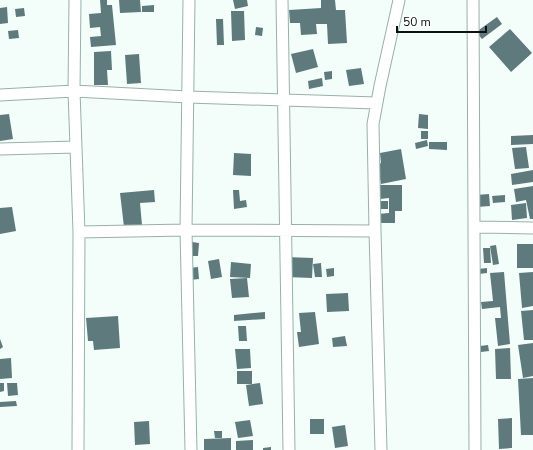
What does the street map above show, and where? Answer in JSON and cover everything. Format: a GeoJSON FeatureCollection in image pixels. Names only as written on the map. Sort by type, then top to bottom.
{"type":"FeatureCollection","features":[{"type":"Feature","properties":{"kind":"street"},"geometry":{"type":"LineString","coordinates":[[75,0],[74,91],[79,232],[78,450]]}},
{"type":"Feature","properties":{"kind":"street"},"geometry":{"type":"LineString","coordinates":[[189,0],[186,230],[191,450]]}},
{"type":"Feature","properties":{"kind":"street"},"geometry":{"type":"LineString","coordinates":[[282,0],[289,450]]}},
{"type":"Feature","properties":{"kind":"street"},"geometry":{"type":"LineString","coordinates":[[381,450],[373,124],[376,103],[399,0]]}},
{"type":"Feature","properties":{"kind":"street"},"geometry":{"type":"LineString","coordinates":[[473,0],[475,450]]}},
{"type":"Feature","properties":{"kind":"street"},"geometry":{"type":"LineString","coordinates":[[0,95],[74,91],[188,98],[284,99],[376,103]]}},
{"type":"Feature","properties":{"kind":"street"},"geometry":{"type":"LineString","coordinates":[[0,149],[76,147]]}},
{"type":"Feature","properties":{"kind":"street"},"geometry":{"type":"LineString","coordinates":[[474,227],[533,228]]}},
{"type":"Feature","properties":{"kind":"street"},"geometry":{"type":"LineString","coordinates":[[79,232],[186,230],[375,232]]}},
{"type":"Feature","properties":{"kind":"building"},"geometry":{"type":"Polygon","coordinates":[[[100,0],[107,0],[107,5],[112,5],[116,45],[91,47],[90,37],[101,36],[100,27],[90,28],[89,14],[101,13],[100,0]]]}},
{"type":"Feature","properties":{"kind":"building"},"geometry":{"type":"Polygon","coordinates":[[[119,0],[140,0],[141,12],[120,13],[119,0]]]}},
{"type":"Feature","properties":{"kind":"building"},"geometry":{"type":"Polygon","coordinates":[[[233,0],[247,0],[248,6],[235,9],[233,0]]]}},
{"type":"Feature","properties":{"kind":"building"},"geometry":{"type":"Polygon","coordinates":[[[321,0],[335,0],[336,10],[345,10],[347,43],[328,44],[327,24],[316,24],[317,34],[301,35],[300,23],[290,23],[289,10],[321,8],[321,0]]]}},
{"type":"Feature","properties":{"kind":"building"},"geometry":{"type":"Polygon","coordinates":[[[154,5],[154,12],[142,12],[142,6],[154,5]]]}},
{"type":"Feature","properties":{"kind":"building"},"geometry":{"type":"Polygon","coordinates":[[[7,7],[8,23],[0,24],[0,8],[7,7]]]}},
{"type":"Feature","properties":{"kind":"building"},"geometry":{"type":"Polygon","coordinates":[[[24,8],[25,16],[16,17],[15,9],[24,8]]]}},
{"type":"Feature","properties":{"kind":"building"},"geometry":{"type":"Polygon","coordinates":[[[231,11],[244,11],[245,40],[232,41],[231,11]]]}},
{"type":"Feature","properties":{"kind":"building"},"geometry":{"type":"Polygon","coordinates":[[[497,17],[502,24],[482,39],[476,32],[497,17]]]}},
{"type":"Feature","properties":{"kind":"building"},"geometry":{"type":"Polygon","coordinates":[[[216,19],[223,19],[224,45],[217,45],[216,19]]]}},
{"type":"Feature","properties":{"kind":"building"},"geometry":{"type":"Polygon","coordinates":[[[256,27],[263,28],[262,36],[255,35],[256,27]]]}},
{"type":"Feature","properties":{"kind":"building"},"geometry":{"type":"Polygon","coordinates":[[[510,29],[532,53],[511,72],[489,47],[510,29]]]}},
{"type":"Feature","properties":{"kind":"building"},"geometry":{"type":"Polygon","coordinates":[[[18,30],[19,38],[9,39],[8,31],[18,30]]]}},
{"type":"Feature","properties":{"kind":"building"},"geometry":{"type":"Polygon","coordinates":[[[313,49],[318,67],[296,73],[291,54],[313,49]]]}},
{"type":"Feature","properties":{"kind":"building"},"geometry":{"type":"Polygon","coordinates":[[[111,51],[112,70],[107,70],[108,85],[94,85],[94,52],[111,51]]]}},
{"type":"Feature","properties":{"kind":"building"},"geometry":{"type":"Polygon","coordinates":[[[139,54],[141,83],[127,84],[125,55],[139,54]]]}},
{"type":"Feature","properties":{"kind":"building"},"geometry":{"type":"Polygon","coordinates":[[[361,68],[364,84],[349,86],[346,70],[361,68]]]}},
{"type":"Feature","properties":{"kind":"building"},"geometry":{"type":"Polygon","coordinates":[[[332,71],[332,79],[325,80],[324,72],[332,71]]]}},
{"type":"Feature","properties":{"kind":"building"},"geometry":{"type":"Polygon","coordinates":[[[322,78],[323,86],[309,89],[308,81],[322,78]]]}},
{"type":"Feature","properties":{"kind":"building"},"geometry":{"type":"Polygon","coordinates":[[[9,114],[13,139],[0,141],[0,115],[9,114]]]}},
{"type":"Feature","properties":{"kind":"building"},"geometry":{"type":"Polygon","coordinates":[[[419,114],[428,115],[428,129],[418,128],[419,114]]]}},
{"type":"Feature","properties":{"kind":"building"},"geometry":{"type":"Polygon","coordinates":[[[421,131],[428,131],[428,139],[421,139],[421,131]]]}},
{"type":"Feature","properties":{"kind":"building"},"geometry":{"type":"Polygon","coordinates":[[[533,135],[533,144],[511,145],[511,136],[533,135]]]}},
{"type":"Feature","properties":{"kind":"building"},"geometry":{"type":"Polygon","coordinates":[[[427,140],[428,146],[416,149],[415,143],[427,140]]]}},
{"type":"Feature","properties":{"kind":"building"},"geometry":{"type":"Polygon","coordinates":[[[429,142],[447,142],[447,150],[429,149],[429,142]]]}},
{"type":"Feature","properties":{"kind":"building"},"geometry":{"type":"Polygon","coordinates":[[[526,147],[529,168],[515,169],[512,148],[526,147]]]}},
{"type":"Feature","properties":{"kind":"building"},"geometry":{"type":"Polygon","coordinates":[[[401,149],[406,179],[381,184],[377,164],[381,163],[380,153],[401,149]]]}},
{"type":"Feature","properties":{"kind":"building"},"geometry":{"type":"Polygon","coordinates":[[[234,153],[251,154],[251,176],[233,175],[234,153]]]}},
{"type":"Feature","properties":{"kind":"building"},"geometry":{"type":"Polygon","coordinates":[[[533,170],[533,182],[512,185],[511,174],[533,170]]]}},
{"type":"Feature","properties":{"kind":"building"},"geometry":{"type":"Polygon","coordinates":[[[380,185],[402,185],[402,211],[395,211],[395,223],[377,223],[377,214],[389,213],[389,198],[380,199],[380,185]]]}},
{"type":"Feature","properties":{"kind":"building"},"geometry":{"type":"Polygon","coordinates":[[[533,186],[533,219],[530,219],[526,200],[516,202],[514,189],[533,186]]]}},
{"type":"Feature","properties":{"kind":"building"},"geometry":{"type":"Polygon","coordinates":[[[154,190],[155,202],[140,203],[142,225],[124,227],[120,193],[154,190]]]}},
{"type":"Feature","properties":{"kind":"building"},"geometry":{"type":"Polygon","coordinates":[[[233,190],[239,190],[240,201],[246,200],[247,207],[234,209],[233,190]]]}},
{"type":"Feature","properties":{"kind":"building"},"geometry":{"type":"Polygon","coordinates":[[[489,194],[490,206],[477,207],[476,195],[489,194]]]}},
{"type":"Feature","properties":{"kind":"building"},"geometry":{"type":"Polygon","coordinates":[[[505,195],[505,202],[493,203],[492,196],[505,195]]]}},
{"type":"Feature","properties":{"kind":"building"},"geometry":{"type":"Polygon","coordinates":[[[380,201],[388,201],[388,209],[380,209],[380,201]]]}},
{"type":"Feature","properties":{"kind":"building"},"geometry":{"type":"Polygon","coordinates":[[[526,203],[527,218],[512,220],[511,205],[526,203]]]}},
{"type":"Feature","properties":{"kind":"building"},"geometry":{"type":"Polygon","coordinates":[[[12,207],[16,231],[0,234],[0,208],[12,207]]]}},
{"type":"Feature","properties":{"kind":"building"},"geometry":{"type":"Polygon","coordinates":[[[192,242],[199,243],[198,256],[191,256],[192,242]]]}},
{"type":"Feature","properties":{"kind":"building"},"geometry":{"type":"Polygon","coordinates":[[[517,244],[533,244],[533,268],[517,268],[517,244]]]}},
{"type":"Feature","properties":{"kind":"building"},"geometry":{"type":"Polygon","coordinates":[[[496,245],[499,264],[493,265],[490,246],[496,245]]]}},
{"type":"Feature","properties":{"kind":"building"},"geometry":{"type":"Polygon","coordinates":[[[483,248],[490,248],[491,263],[484,263],[483,248]]]}},
{"type":"Feature","properties":{"kind":"building"},"geometry":{"type":"Polygon","coordinates":[[[286,257],[313,258],[312,278],[286,277],[286,257]]]}},
{"type":"Feature","properties":{"kind":"building"},"geometry":{"type":"Polygon","coordinates":[[[219,259],[222,277],[211,279],[208,261],[219,259]]]}},
{"type":"Feature","properties":{"kind":"building"},"geometry":{"type":"Polygon","coordinates":[[[231,262],[251,264],[250,278],[230,277],[231,262]]]}},
{"type":"Feature","properties":{"kind":"building"},"geometry":{"type":"Polygon","coordinates":[[[321,263],[322,277],[315,277],[313,264],[321,263]]]}},
{"type":"Feature","properties":{"kind":"building"},"geometry":{"type":"Polygon","coordinates":[[[198,267],[199,279],[190,280],[189,268],[198,267]]]}},
{"type":"Feature","properties":{"kind":"building"},"geometry":{"type":"Polygon","coordinates":[[[334,268],[334,276],[327,277],[326,269],[334,268]]]}},
{"type":"Feature","properties":{"kind":"building"},"geometry":{"type":"Polygon","coordinates":[[[487,268],[487,273],[479,274],[478,269],[487,268]]]}},
{"type":"Feature","properties":{"kind":"building"},"geometry":{"type":"Polygon","coordinates":[[[504,272],[510,344],[498,346],[495,318],[501,318],[500,307],[482,309],[481,302],[493,301],[490,273],[504,272]]]}},
{"type":"Feature","properties":{"kind":"building"},"geometry":{"type":"Polygon","coordinates":[[[533,272],[533,306],[522,308],[519,273],[533,272]]]}},
{"type":"Feature","properties":{"kind":"building"},"geometry":{"type":"Polygon","coordinates":[[[247,278],[249,297],[232,298],[230,279],[247,278]]]}},
{"type":"Feature","properties":{"kind":"building"},"geometry":{"type":"Polygon","coordinates":[[[348,293],[349,311],[327,312],[326,294],[348,293]]]}},
{"type":"Feature","properties":{"kind":"building"},"geometry":{"type":"Polygon","coordinates":[[[533,310],[533,340],[524,340],[521,311],[533,310]]]}},
{"type":"Feature","properties":{"kind":"building"},"geometry":{"type":"Polygon","coordinates":[[[265,312],[265,319],[234,321],[234,315],[265,312]]]}},
{"type":"Feature","properties":{"kind":"building"},"geometry":{"type":"Polygon","coordinates":[[[315,312],[319,344],[299,347],[297,332],[301,332],[299,313],[315,312]]]}},
{"type":"Feature","properties":{"kind":"building"},"geometry":{"type":"Polygon","coordinates":[[[118,316],[120,348],[94,350],[93,341],[88,341],[86,318],[118,316]]]}},
{"type":"Feature","properties":{"kind":"building"},"geometry":{"type":"Polygon","coordinates":[[[238,326],[246,326],[247,341],[239,341],[238,326]]]}},
{"type":"Feature","properties":{"kind":"building"},"geometry":{"type":"Polygon","coordinates":[[[345,336],[347,346],[333,347],[332,338],[345,336]]]}},
{"type":"Feature","properties":{"kind":"building"},"geometry":{"type":"Polygon","coordinates":[[[0,339],[3,347],[0,349],[0,339]]]}},
{"type":"Feature","properties":{"kind":"building"},"geometry":{"type":"Polygon","coordinates":[[[533,343],[533,376],[523,378],[518,345],[533,343]]]}},
{"type":"Feature","properties":{"kind":"building"},"geometry":{"type":"Polygon","coordinates":[[[488,345],[489,351],[481,352],[480,346],[488,345]]]}},
{"type":"Feature","properties":{"kind":"building"},"geometry":{"type":"Polygon","coordinates":[[[510,348],[511,379],[496,379],[495,349],[510,348]]]}},
{"type":"Feature","properties":{"kind":"building"},"geometry":{"type":"Polygon","coordinates":[[[235,349],[250,349],[251,368],[237,369],[235,349]]]}},
{"type":"Feature","properties":{"kind":"building"},"geometry":{"type":"Polygon","coordinates":[[[11,358],[12,378],[0,379],[0,359],[11,358]]]}},
{"type":"Feature","properties":{"kind":"building"},"geometry":{"type":"Polygon","coordinates":[[[237,371],[252,371],[252,384],[237,384],[237,371]]]}},
{"type":"Feature","properties":{"kind":"building"},"geometry":{"type":"Polygon","coordinates":[[[533,378],[533,435],[521,435],[518,379],[533,378]]]}},
{"type":"Feature","properties":{"kind":"building"},"geometry":{"type":"Polygon","coordinates":[[[0,383],[4,383],[4,391],[0,392],[0,383]]]}},
{"type":"Feature","properties":{"kind":"building"},"geometry":{"type":"Polygon","coordinates":[[[7,383],[17,383],[18,395],[8,396],[7,383]]]}},
{"type":"Feature","properties":{"kind":"building"},"geometry":{"type":"Polygon","coordinates":[[[260,383],[263,404],[249,406],[246,385],[260,383]]]}},
{"type":"Feature","properties":{"kind":"building"},"geometry":{"type":"Polygon","coordinates":[[[16,401],[17,406],[0,407],[0,402],[16,401]]]}},
{"type":"Feature","properties":{"kind":"building"},"geometry":{"type":"Polygon","coordinates":[[[512,418],[512,448],[499,449],[498,419],[512,418]]]}},
{"type":"Feature","properties":{"kind":"building"},"geometry":{"type":"Polygon","coordinates":[[[310,419],[324,419],[324,434],[310,434],[310,419]]]}},
{"type":"Feature","properties":{"kind":"building"},"geometry":{"type":"Polygon","coordinates":[[[250,420],[253,436],[238,438],[235,422],[250,420]]]}},
{"type":"Feature","properties":{"kind":"building"},"geometry":{"type":"Polygon","coordinates":[[[149,421],[150,444],[135,445],[134,422],[149,421]]]}},
{"type":"Feature","properties":{"kind":"building"},"geometry":{"type":"Polygon","coordinates":[[[345,425],[348,446],[335,448],[332,427],[345,425]]]}},
{"type":"Feature","properties":{"kind":"building"},"geometry":{"type":"Polygon","coordinates":[[[214,431],[222,431],[222,438],[215,438],[214,431]]]}},
{"type":"Feature","properties":{"kind":"building"},"geometry":{"type":"Polygon","coordinates":[[[231,438],[231,450],[204,450],[204,439],[231,438]]]}},
{"type":"Feature","properties":{"kind":"building"},"geometry":{"type":"Polygon","coordinates":[[[253,440],[253,450],[236,450],[236,441],[253,440]]]}},
{"type":"Feature","properties":{"kind":"building"},"geometry":{"type":"Polygon","coordinates":[[[271,447],[271,450],[263,450],[263,448],[271,447]]]}}]}
